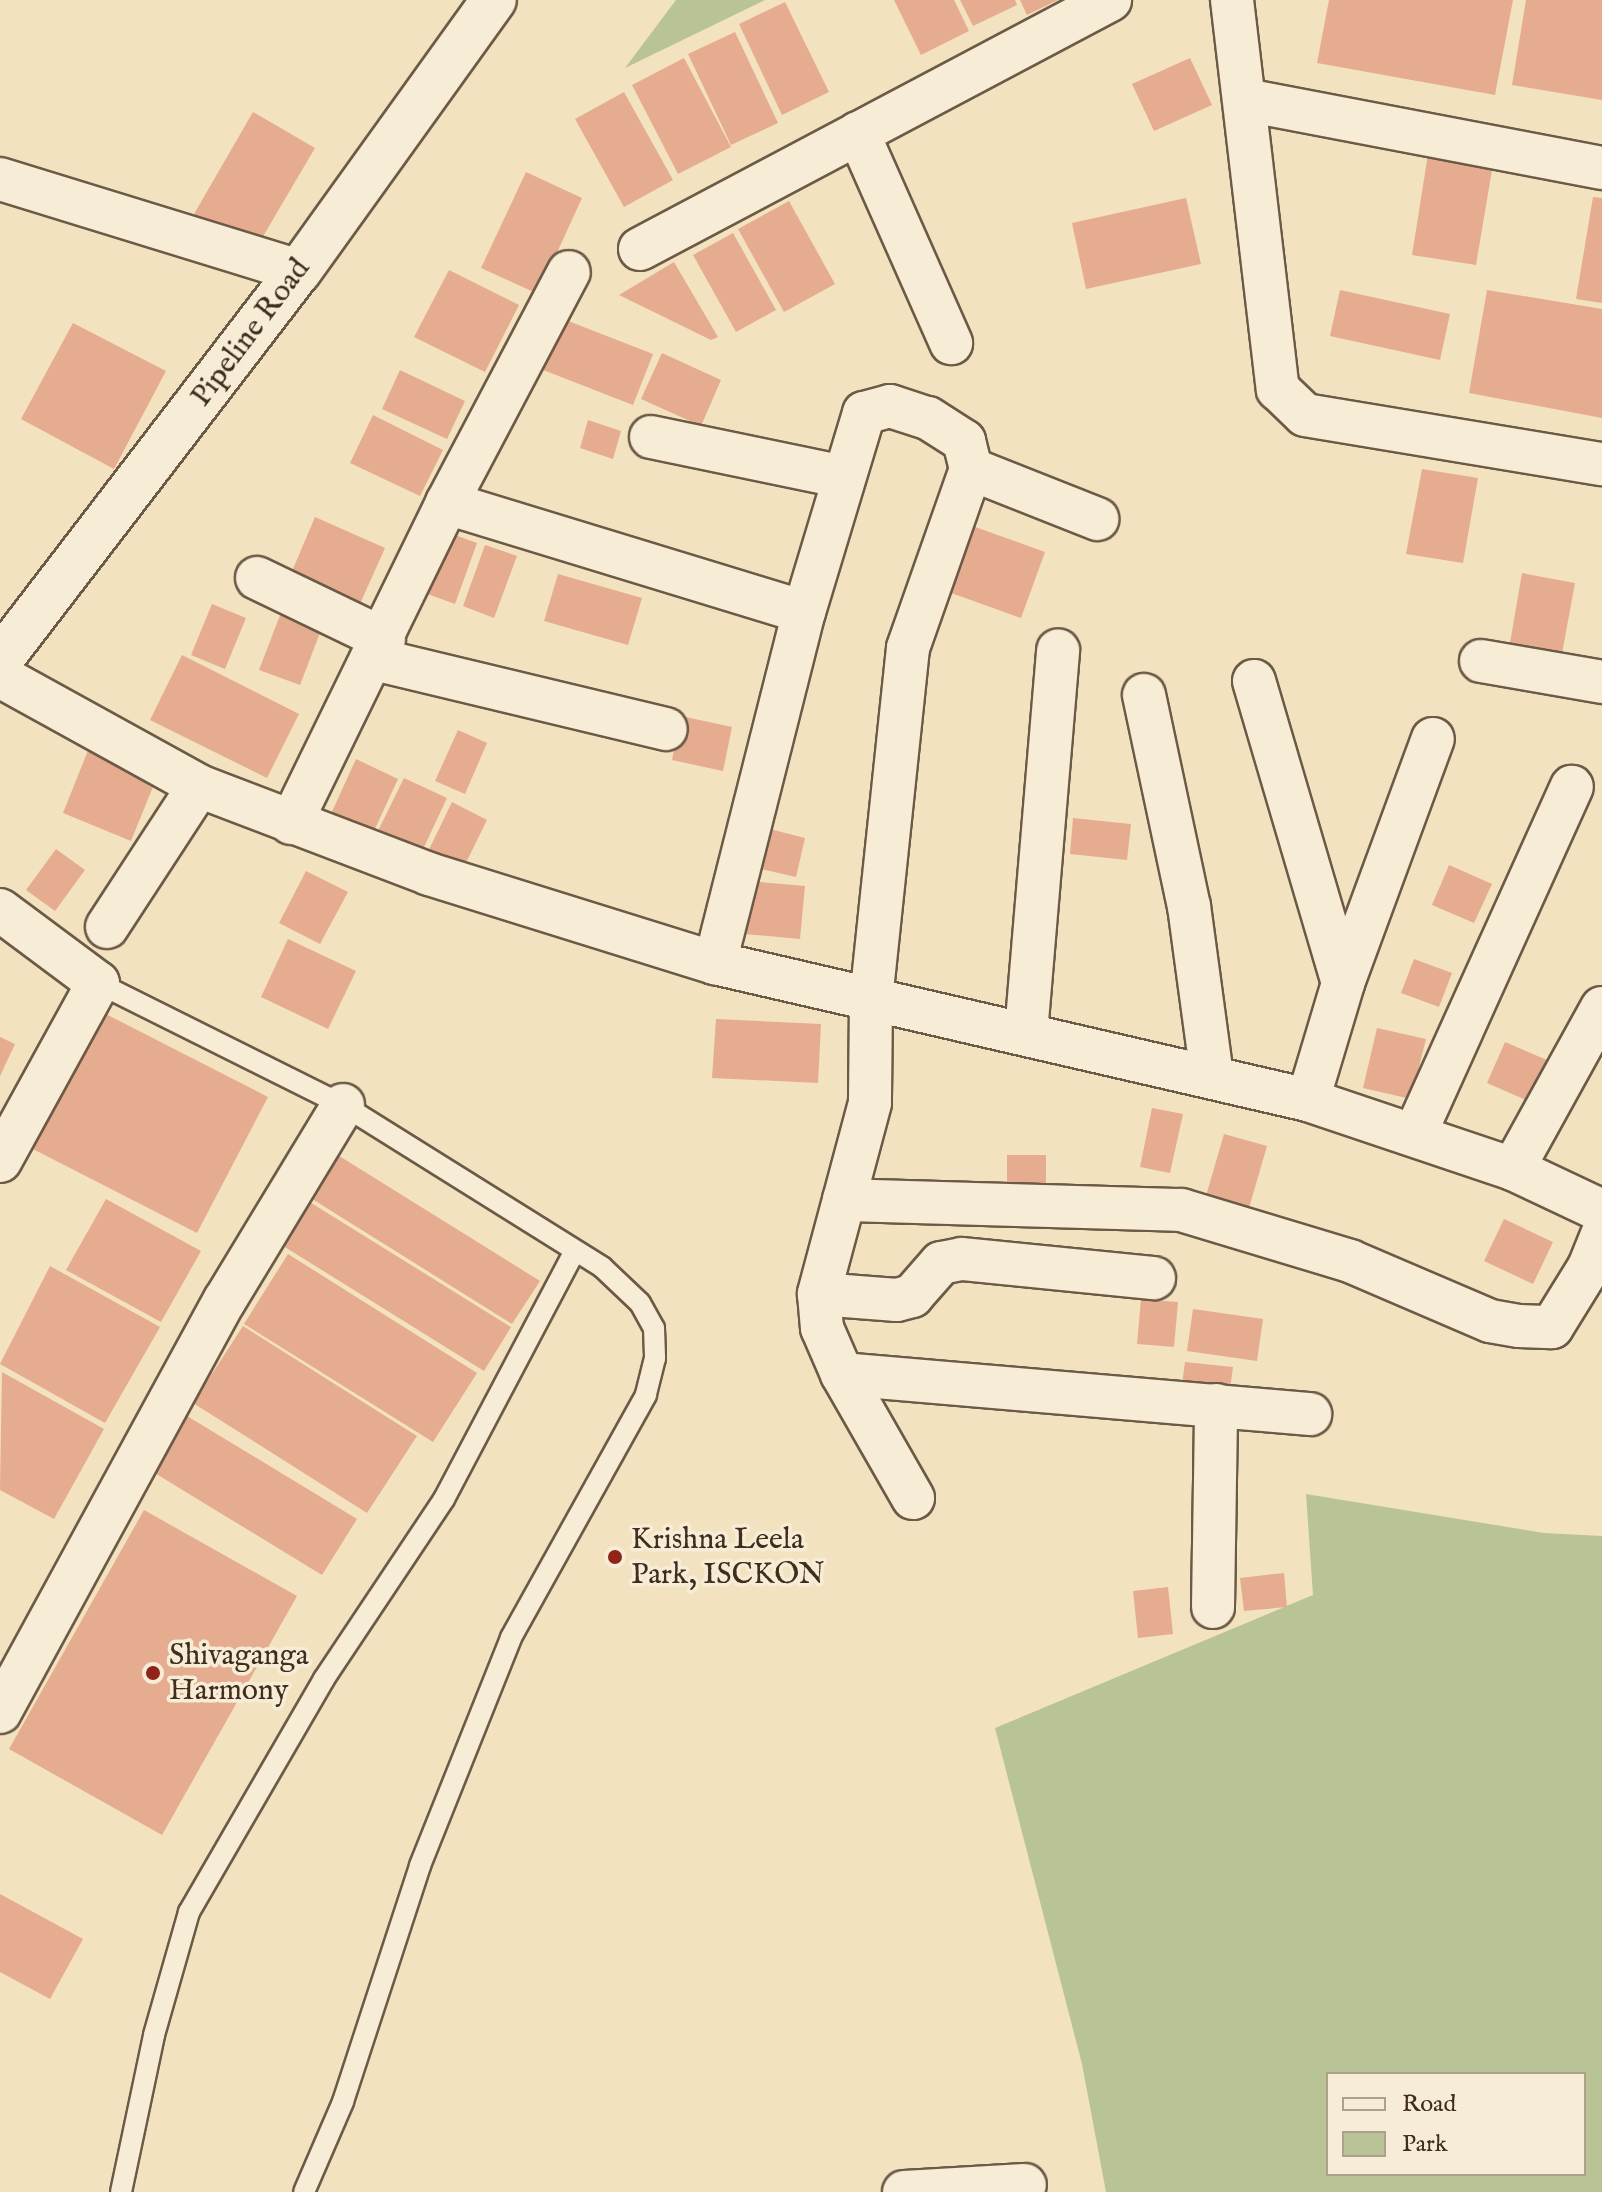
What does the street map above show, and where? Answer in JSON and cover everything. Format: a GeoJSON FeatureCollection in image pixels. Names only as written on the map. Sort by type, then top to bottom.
{"type":"FeatureCollection","features":[{"type":"Feature","properties":{"kind":"street","name":"Pipeline Road"},"geometry":{"type":"LineString","coordinates":[[0,660],[299,271],[494,0]]}},
{"type":"Feature","properties":{"kind":"street"},"geometry":{"type":"LineString","coordinates":[[640,249],[1110,0]]}},
{"type":"Feature","properties":{"kind":"street"},"geometry":{"type":"LineString","coordinates":[[1232,0],[1278,389],[1305,415],[1602,464]]}},
{"type":"Feature","properties":{"kind":"street"},"geometry":{"type":"LineString","coordinates":[[1246,100],[1602,168]]}},
{"type":"Feature","properties":{"kind":"street"},"geometry":{"type":"LineString","coordinates":[[858,133],[951,343]]}},
{"type":"Feature","properties":{"kind":"street"},"geometry":{"type":"LineString","coordinates":[[0,179],[299,271]]}},
{"type":"Feature","properties":{"kind":"street"},"geometry":{"type":"LineString","coordinates":[[291,823],[379,649],[447,503],[569,272]]}},
{"type":"Feature","properties":{"kind":"street"},"geometry":{"type":"LineString","coordinates":[[715,963],[804,612],[864,413],[890,406],[928,418],[964,441],[971,469],[908,648],[871,1002],[870,1103],[819,1294],[822,1328],[842,1374],[913,1498]]}},
{"type":"Feature","properties":{"kind":"street"},"geometry":{"type":"LineString","coordinates":[[651,437],[844,477]]}},
{"type":"Feature","properties":{"kind":"street"},"geometry":{"type":"LineString","coordinates":[[971,469],[1097,519]]}},
{"type":"Feature","properties":{"kind":"street"},"geometry":{"type":"LineString","coordinates":[[447,503],[804,612]]}},
{"type":"Feature","properties":{"kind":"street"},"geometry":{"type":"LineString","coordinates":[[257,578],[379,649],[666,729]]}},
{"type":"Feature","properties":{"kind":"street"},"geometry":{"type":"LineString","coordinates":[[1026,1033],[1058,650]]}},
{"type":"Feature","properties":{"kind":"street"},"geometry":{"type":"LineString","coordinates":[[1481,661],[1602,682]]}},
{"type":"Feature","properties":{"kind":"street"},"geometry":{"type":"LineString","coordinates":[[0,676],[199,786],[429,874],[715,963],[871,1002],[1026,1033],[1308,1100],[1513,1169],[1602,1211]]}},
{"type":"Feature","properties":{"kind":"street"},"geometry":{"type":"LineString","coordinates":[[1254,681],[1343,983]]}},
{"type":"Feature","properties":{"kind":"street"},"geometry":{"type":"LineString","coordinates":[[1144,695],[1189,906],[1212,1076]]}},
{"type":"Feature","properties":{"kind":"street"},"geometry":{"type":"LineString","coordinates":[[1308,1100],[1343,983],[1433,739]]}},
{"type":"Feature","properties":{"kind":"street"},"geometry":{"type":"LineString","coordinates":[[107,927],[199,786]]}},
{"type":"Feature","properties":{"kind":"street"},"geometry":{"type":"LineString","coordinates":[[1415,1134],[1572,787]]}},
{"type":"Feature","properties":{"kind":"street"},"geometry":{"type":"LineString","coordinates":[[0,910],[98,983],[0,1161]]}},
{"type":"Feature","properties":{"kind":"street"},"geometry":{"type":"LineString","coordinates":[[1513,1169],[1602,1008]]}},
{"type":"Feature","properties":{"kind":"street"},"geometry":{"type":"LineString","coordinates":[[0,1712],[225,1300],[343,1105]]}},
{"type":"Feature","properties":{"kind":"street"},"geometry":{"type":"LineString","coordinates":[[844,1200],[1181,1210],[1350,1261],[1490,1321],[1541,1327],[1552,1327],[1563,1315],[1602,1234]]}},
{"type":"Feature","properties":{"kind":"street"},"geometry":{"type":"LineString","coordinates":[[819,1294],[897,1300],[912,1296],[941,1263],[962,1259],[1154,1278]]}},
{"type":"Feature","properties":{"kind":"street"},"geometry":{"type":"LineString","coordinates":[[842,1374],[1310,1414]]}},
{"type":"Feature","properties":{"kind":"street"},"geometry":{"type":"LineString","coordinates":[[1213,1607],[1216,1405]]}},
{"type":"Feature","properties":{"kind":"street"},"geometry":{"type":"LineString","coordinates":[[904,2192],[1025,2185]]}},
{"type":"Feature","properties":{"kind":"lane"},"geometry":{"type":"LineString","coordinates":[[98,983],[343,1105],[602,1267],[640,1303],[654,1328],[655,1358],[646,1395],[511,1638],[420,1866],[343,2102],[304,2192]]}},
{"type":"Feature","properties":{"kind":"lane"},"geometry":{"type":"LineString","coordinates":[[121,2192],[154,2035],[189,1912],[324,1679],[444,1499],[574,1252]]}},
{"type":"Feature","properties":{"kind":"green space"},"geometry":{"type":"Polygon","coordinates":[[[676,0],[765,0],[625,68],[676,0]]]}},
{"type":"Feature","properties":{"kind":"green space"},"geometry":{"type":"Polygon","coordinates":[[[1306,1494],[1544,1533],[1602,1536],[1602,2192],[1106,2192],[1082,2064],[995,1728],[1313,1595],[1306,1494]]]}},
{"type":"Feature","properties":{"kind":"building"},"geometry":{"type":"Polygon","coordinates":[[[894,0],[954,0],[969,31],[921,55],[894,0]]]}},
{"type":"Feature","properties":{"kind":"building"},"geometry":{"type":"Polygon","coordinates":[[[960,0],[1015,0],[1017,5],[973,26],[960,0]]]}},
{"type":"Feature","properties":{"kind":"building"},"geometry":{"type":"Polygon","coordinates":[[[1020,0],[1058,0],[1027,15],[1020,0]]]}},
{"type":"Feature","properties":{"kind":"building"},"geometry":{"type":"Polygon","coordinates":[[[1329,0],[1513,0],[1495,95],[1317,63],[1329,0]]]}},
{"type":"Feature","properties":{"kind":"building"},"geometry":{"type":"Polygon","coordinates":[[[1526,0],[1602,0],[1602,100],[1512,85],[1526,0]]]}},
{"type":"Feature","properties":{"kind":"building"},"geometry":{"type":"Polygon","coordinates":[[[785,2],[829,92],[782,115],[739,24],[785,2]]]}},
{"type":"Feature","properties":{"kind":"building"},"geometry":{"type":"Polygon","coordinates":[[[735,32],[778,123],[731,145],[688,54],[735,32]]]}},
{"type":"Feature","properties":{"kind":"building"},"geometry":{"type":"Polygon","coordinates":[[[684,58],[731,147],[678,174],[632,85],[684,58]]]}},
{"type":"Feature","properties":{"kind":"building"},"geometry":{"type":"Polygon","coordinates":[[[1190,58],[1212,105],[1154,131],[1132,84],[1190,58]]]}},
{"type":"Feature","properties":{"kind":"building"},"geometry":{"type":"Polygon","coordinates":[[[624,92],[673,180],[624,207],[575,119],[624,92]]]}},
{"type":"Feature","properties":{"kind":"building"},"geometry":{"type":"Polygon","coordinates":[[[253,112],[315,148],[255,250],[194,214],[253,112]]]}},
{"type":"Feature","properties":{"kind":"building"},"geometry":{"type":"Polygon","coordinates":[[[1429,148],[1494,158],[1476,265],[1412,255],[1429,148]]]}},
{"type":"Feature","properties":{"kind":"building"},"geometry":{"type":"Polygon","coordinates":[[[526,172],[582,198],[538,294],[481,268],[526,172]]]}},
{"type":"Feature","properties":{"kind":"building"},"geometry":{"type":"Polygon","coordinates":[[[1593,197],[1602,198],[1602,303],[1576,299],[1593,197]]]}},
{"type":"Feature","properties":{"kind":"building"},"geometry":{"type":"Polygon","coordinates":[[[1186,198],[1201,264],[1086,289],[1072,223],[1186,198]]]}},
{"type":"Feature","properties":{"kind":"building"},"geometry":{"type":"Polygon","coordinates":[[[789,201],[835,284],[784,312],[738,229],[789,201]]]}},
{"type":"Feature","properties":{"kind":"building"},"geometry":{"type":"Polygon","coordinates":[[[733,233],[776,310],[736,332],[693,255],[733,233]]]}},
{"type":"Feature","properties":{"kind":"building"},"geometry":{"type":"Polygon","coordinates":[[[674,262],[718,337],[711,340],[619,295],[674,262]]]}},
{"type":"Feature","properties":{"kind":"building"},"geometry":{"type":"Polygon","coordinates":[[[449,270],[519,305],[485,372],[414,337],[449,270]]]}},
{"type":"Feature","properties":{"kind":"building"},"geometry":{"type":"Polygon","coordinates":[[[1340,290],[1450,314],[1440,360],[1330,336],[1340,290]]]}},
{"type":"Feature","properties":{"kind":"building"},"geometry":{"type":"Polygon","coordinates":[[[1487,290],[1602,309],[1602,418],[1469,393],[1487,290]]]}},
{"type":"Feature","properties":{"kind":"building"},"geometry":{"type":"Polygon","coordinates":[[[558,317],[653,354],[633,405],[538,368],[558,317]]]}},
{"type":"Feature","properties":{"kind":"building"},"geometry":{"type":"Polygon","coordinates":[[[73,323],[166,371],[114,469],[21,419],[73,323]]]}},
{"type":"Feature","properties":{"kind":"building"},"geometry":{"type":"Polygon","coordinates":[[[662,353],[721,380],[701,426],[641,399],[662,353]]]}},
{"type":"Feature","properties":{"kind":"building"},"geometry":{"type":"Polygon","coordinates":[[[400,370],[465,401],[447,439],[382,409],[400,370]]]}},
{"type":"Feature","properties":{"kind":"building"},"geometry":{"type":"Polygon","coordinates":[[[373,415],[443,450],[420,496],[350,463],[373,415]]]}},
{"type":"Feature","properties":{"kind":"building"},"geometry":{"type":"Polygon","coordinates":[[[588,420],[621,431],[613,459],[580,448],[588,420]]]}},
{"type":"Feature","properties":{"kind":"building"},"geometry":{"type":"Polygon","coordinates":[[[1422,469],[1478,478],[1463,563],[1406,554],[1422,469]]]}},
{"type":"Feature","properties":{"kind":"building"},"geometry":{"type":"Polygon","coordinates":[[[315,517],[385,548],[359,606],[290,576],[315,517]]]}},
{"type":"Feature","properties":{"kind":"building"},"geometry":{"type":"Polygon","coordinates":[[[964,523],[1045,552],[1021,618],[940,589],[964,523]]]}},
{"type":"Feature","properties":{"kind":"building"},"geometry":{"type":"Polygon","coordinates":[[[444,531],[477,543],[455,604],[422,592],[444,531]]]}},
{"type":"Feature","properties":{"kind":"building"},"geometry":{"type":"Polygon","coordinates":[[[485,545],[517,556],[494,618],[463,606],[485,545]]]}},
{"type":"Feature","properties":{"kind":"building"},"geometry":{"type":"Polygon","coordinates":[[[1522,573],[1575,583],[1561,659],[1509,649],[1522,573]]]}},
{"type":"Feature","properties":{"kind":"building"},"geometry":{"type":"Polygon","coordinates":[[[558,574],[642,598],[628,645],[544,621],[558,574]]]}},
{"type":"Feature","properties":{"kind":"building"},"geometry":{"type":"Polygon","coordinates":[[[212,604],[246,618],[225,669],[191,655],[212,604]]]}},
{"type":"Feature","properties":{"kind":"building"},"geometry":{"type":"Polygon","coordinates":[[[282,610],[323,625],[300,685],[259,670],[282,610]]]}},
{"type":"Feature","properties":{"kind":"building"},"geometry":{"type":"Polygon","coordinates":[[[182,655],[299,714],[267,778],[150,720],[182,655]]]}},
{"type":"Feature","properties":{"kind":"building"},"geometry":{"type":"Polygon","coordinates":[[[681,716],[732,727],[723,771],[672,760],[681,716]]]}},
{"type":"Feature","properties":{"kind":"building"},"geometry":{"type":"Polygon","coordinates":[[[458,730],[487,743],[465,794],[435,781],[458,730]]]}},
{"type":"Feature","properties":{"kind":"building"},"geometry":{"type":"Polygon","coordinates":[[[91,743],[159,772],[131,841],[63,813],[91,743]]]}},
{"type":"Feature","properties":{"kind":"building"},"geometry":{"type":"Polygon","coordinates":[[[356,759],[398,779],[368,844],[326,825],[356,759]]]}},
{"type":"Feature","properties":{"kind":"building"},"geometry":{"type":"Polygon","coordinates":[[[404,778],[447,798],[417,862],[373,841],[404,778]]]}},
{"type":"Feature","properties":{"kind":"building"},"geometry":{"type":"Polygon","coordinates":[[[452,802],[487,820],[457,881],[422,864],[452,802]]]}},
{"type":"Feature","properties":{"kind":"building"},"geometry":{"type":"Polygon","coordinates":[[[1073,818],[1131,824],[1127,860],[1070,854],[1073,818]]]}},
{"type":"Feature","properties":{"kind":"building"},"geometry":{"type":"Polygon","coordinates":[[[766,828],[805,838],[796,877],[757,868],[766,828]]]}},
{"type":"Feature","properties":{"kind":"building"},"geometry":{"type":"Polygon","coordinates":[[[56,849],[85,870],[55,911],[26,890],[56,849]]]}},
{"type":"Feature","properties":{"kind":"building"},"geometry":{"type":"Polygon","coordinates":[[[1449,865],[1492,884],[1474,923],[1432,905],[1449,865]]]}},
{"type":"Feature","properties":{"kind":"building"},"geometry":{"type":"Polygon","coordinates":[[[306,871],[348,892],[320,944],[279,923],[306,871]]]}},
{"type":"Feature","properties":{"kind":"building"},"geometry":{"type":"Polygon","coordinates":[[[749,881],[805,886],[800,939],[744,934],[749,881]]]}},
{"type":"Feature","properties":{"kind":"building"},"geometry":{"type":"Polygon","coordinates":[[[288,939],[356,971],[328,1029],[261,997],[288,939]]]}},
{"type":"Feature","properties":{"kind":"building"},"geometry":{"type":"Polygon","coordinates":[[[1414,959],[1452,973],[1439,1007],[1401,993],[1414,959]]]}},
{"type":"Feature","properties":{"kind":"building"},"geometry":{"type":"Polygon","coordinates":[[[98,1010],[268,1097],[197,1233],[27,1146],[98,1010]]]}},
{"type":"Feature","properties":{"kind":"building"},"geometry":{"type":"Polygon","coordinates":[[[716,1019],[821,1024],[818,1083],[712,1078],[716,1019]]]}},
{"type":"Feature","properties":{"kind":"building"},"geometry":{"type":"Polygon","coordinates":[[[1377,1028],[1426,1039],[1411,1099],[1363,1088],[1377,1028]]]}},
{"type":"Feature","properties":{"kind":"building"},"geometry":{"type":"Polygon","coordinates":[[[0,1037],[15,1044],[0,1076],[0,1037]]]}},
{"type":"Feature","properties":{"kind":"building"},"geometry":{"type":"Polygon","coordinates":[[[1505,1042],[1547,1060],[1528,1101],[1487,1083],[1505,1042]]]}},
{"type":"Feature","properties":{"kind":"building"},"geometry":{"type":"Polygon","coordinates":[[[1152,1108],[1183,1114],[1170,1173],[1140,1167],[1152,1108]]]}},
{"type":"Feature","properties":{"kind":"building"},"geometry":{"type":"Polygon","coordinates":[[[1224,1134],[1267,1146],[1249,1208],[1206,1196],[1224,1134]]]}},
{"type":"Feature","properties":{"kind":"building"},"geometry":{"type":"Polygon","coordinates":[[[336,1154],[540,1281],[512,1324],[309,1197],[336,1154]]]}},
{"type":"Feature","properties":{"kind":"building"},"geometry":{"type":"Polygon","coordinates":[[[1007,1155],[1046,1155],[1046,1193],[1007,1193],[1007,1155]]]}},
{"type":"Feature","properties":{"kind":"building"},"geometry":{"type":"Polygon","coordinates":[[[106,1199],[201,1251],[161,1322],[66,1270],[106,1199]]]}},
{"type":"Feature","properties":{"kind":"building"},"geometry":{"type":"Polygon","coordinates":[[[308,1201],[511,1327],[484,1371],[280,1244],[308,1201]]]}},
{"type":"Feature","properties":{"kind":"building"},"geometry":{"type":"Polygon","coordinates":[[[1504,1219],[1553,1242],[1533,1284],[1484,1261],[1504,1219]]]}},
{"type":"Feature","properties":{"kind":"building"},"geometry":{"type":"Polygon","coordinates":[[[288,1254],[477,1373],[433,1442],[244,1324],[288,1254]]]}},
{"type":"Feature","properties":{"kind":"building"},"geometry":{"type":"Polygon","coordinates":[[[50,1266],[160,1327],[105,1423],[0,1364],[50,1266]]]}},
{"type":"Feature","properties":{"kind":"building"},"geometry":{"type":"Polygon","coordinates":[[[1141,1299],[1178,1302],[1174,1347],[1137,1344],[1141,1299]]]}},
{"type":"Feature","properties":{"kind":"building"},"geometry":{"type":"Polygon","coordinates":[[[1193,1309],[1263,1319],[1257,1361],[1187,1351],[1193,1309]]]}},
{"type":"Feature","properties":{"kind":"building"},"geometry":{"type":"Polygon","coordinates":[[[243,1326],[417,1436],[367,1513],[193,1403],[243,1326]]]}},
{"type":"Feature","properties":{"kind":"building"},"geometry":{"type":"Polygon","coordinates":[[[1185,1362],[1233,1367],[1229,1397],[1181,1392],[1185,1362]]]}},
{"type":"Feature","properties":{"kind":"building"},"geometry":{"type":"Polygon","coordinates":[[[2,1372],[104,1429],[54,1519],[0,1490],[2,1372]]]}},
{"type":"Feature","properties":{"kind":"building"},"geometry":{"type":"Polygon","coordinates":[[[187,1416],[357,1519],[322,1575],[153,1472],[187,1416]]]}},
{"type":"Feature","properties":{"kind":"building","name":"Shivaganga Harmony"},"geometry":{"type":"Polygon","coordinates":[[[144,1510],[297,1596],[162,1835],[9,1749],[144,1510]]]}},
{"type":"Feature","properties":{"kind":"building"},"geometry":{"type":"Polygon","coordinates":[[[1284,1573],[1287,1607],[1244,1611],[1240,1578],[1284,1573]]]}},
{"type":"Feature","properties":{"kind":"building"},"geometry":{"type":"Polygon","coordinates":[[[1168,1587],[1173,1634],[1138,1638],[1133,1591],[1168,1587]]]}},
{"type":"Feature","properties":{"kind":"building"},"geometry":{"type":"Polygon","coordinates":[[[0,1894],[83,1939],[50,1999],[0,1972],[0,1894]]]}},
{"type":"Feature","properties":{"kind":"place","name":"Krishna Leela Park, ISCKON"},"geometry":{"type":"Point","coordinates":[615,1557]}},
{"type":"Feature","properties":{"kind":"place","name":"Shivaganga Harmony"},"geometry":{"type":"Point","coordinates":[153,1673]}}]}
